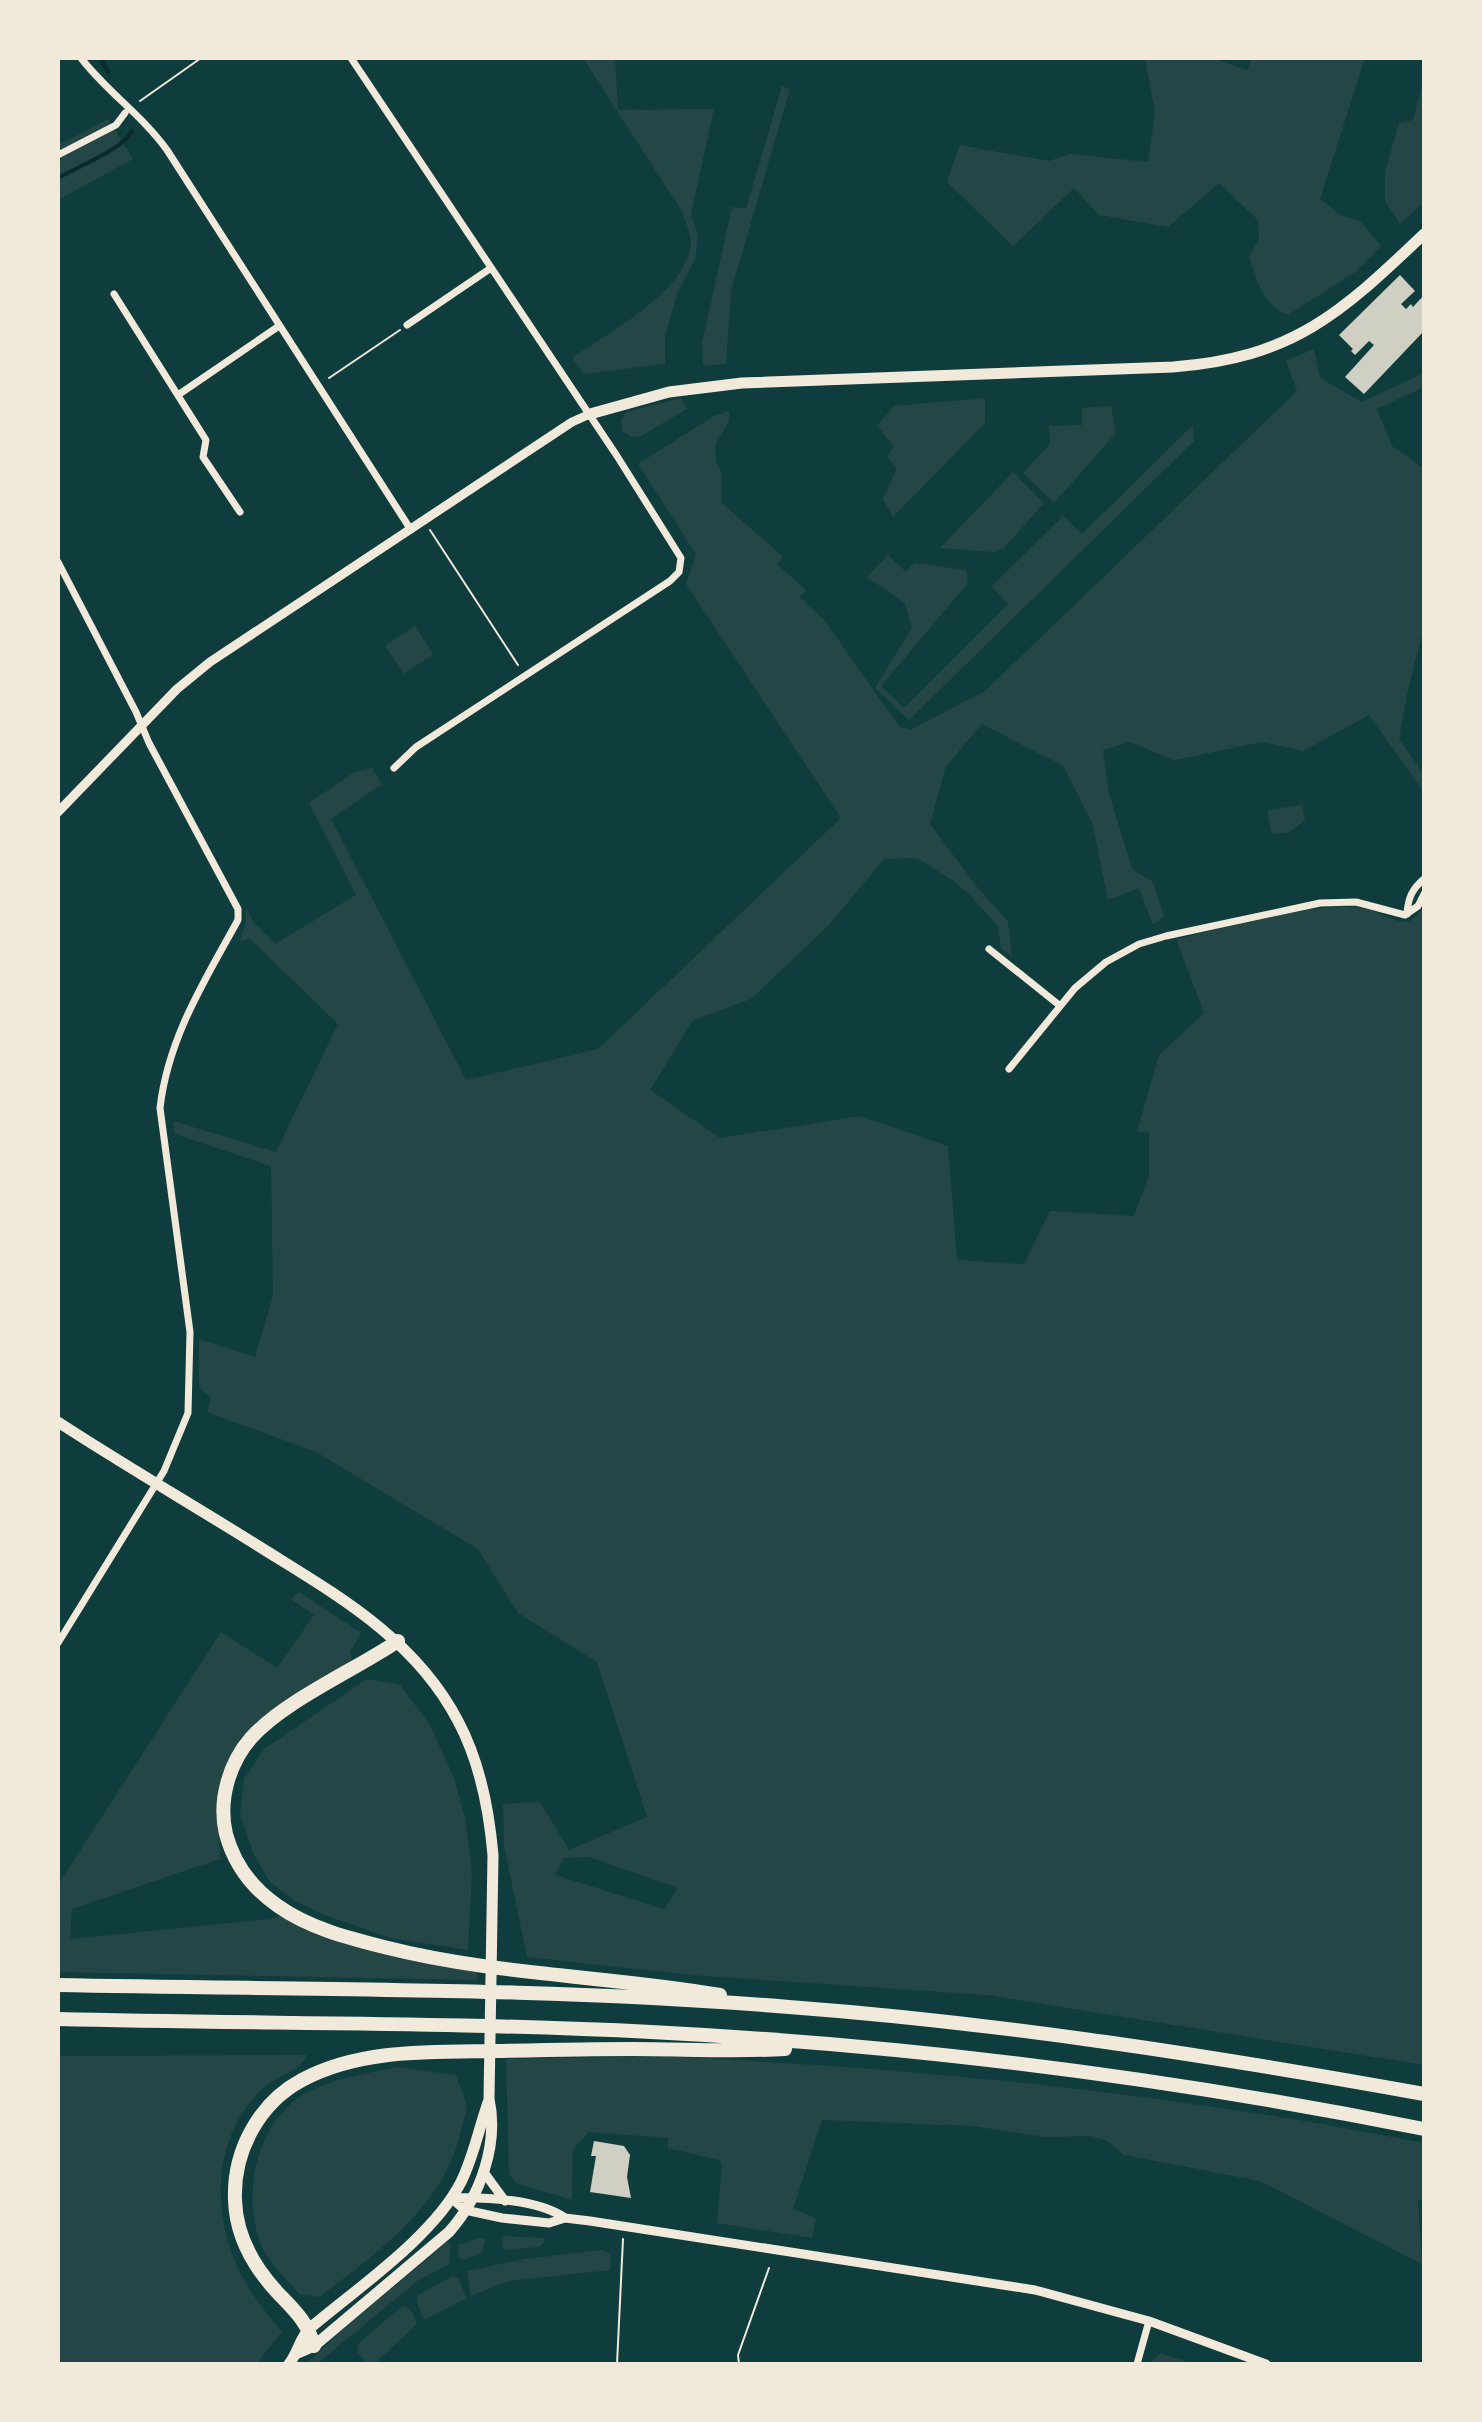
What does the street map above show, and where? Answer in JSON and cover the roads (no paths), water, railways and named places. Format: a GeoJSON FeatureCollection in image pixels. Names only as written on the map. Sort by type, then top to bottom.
{"type":"FeatureCollection","features":[{"type":"Feature","properties":{"kind":"highway"},"geometry":{"type":"LineString","coordinates":[[398,1641],[272,1719],[249,1740],[235,1763],[225,1794],[224,1826],[232,1855],[260,1892],[279,1907],[313,1925],[355,1940],[409,1953],[511,1971],[675,1988],[787,2006],[1136,2045],[1424,2094]]}},
{"type":"Feature","properties":{"kind":"highway"},"geometry":{"type":"LineString","coordinates":[[58,1985],[456,1991],[787,2006]]}},
{"type":"Feature","properties":{"kind":"highway"},"geometry":{"type":"LineString","coordinates":[[58,2019],[516,2026],[741,2037],[1145,2080],[1273,2100],[1424,2129]]}},
{"type":"Feature","properties":{"kind":"highway"},"geometry":{"type":"LineString","coordinates":[[314,2346],[309,2329],[254,2263],[239,2226],[235,2204],[238,2165],[251,2131],[273,2102],[300,2081],[345,2064],[401,2055],[634,2049],[740,2051],[833,2046]]}},
{"type":"Feature","properties":{"kind":"main road"},"geometry":{"type":"LineString","coordinates":[[590,414],[669,392],[742,383],[1173,367],[1232,359],[1273,347],[1321,324],[1347,305],[1424,234]]}},
{"type":"Feature","properties":{"kind":"main road"},"geometry":{"type":"LineString","coordinates":[[58,1422],[338,1595],[398,1641],[435,1684],[458,1720],[482,1785],[493,1855],[489,2078],[493,2131],[483,2171],[465,2210],[449,2232],[314,2346],[298,2353]]}},
{"type":"Feature","properties":{"kind":"main road"},"geometry":{"type":"LineString","coordinates":[[289,2364],[309,2329],[427,2228],[451,2198],[468,2166],[489,2099]]}},
{"type":"Feature","properties":{"kind":"street"},"geometry":{"type":"LineString","coordinates":[[81,58],[96,77],[151,128],[411,530]]}},
{"type":"Feature","properties":{"kind":"street"},"geometry":{"type":"LineString","coordinates":[[351,58],[590,414],[679,553],[680,567],[670,581],[416,747],[394,768]]}},
{"type":"Feature","properties":{"kind":"street"},"geometry":{"type":"LineString","coordinates":[[58,155],[116,125],[125,113]]}},
{"type":"Feature","properties":{"kind":"street"},"geometry":{"type":"LineString","coordinates":[[407,325],[491,268]]}},
{"type":"Feature","properties":{"kind":"street"},"geometry":{"type":"LineString","coordinates":[[114,294],[206,440],[203,457],[240,512]]}},
{"type":"Feature","properties":{"kind":"street"},"geometry":{"type":"LineString","coordinates":[[178,395],[279,326]]}},
{"type":"Feature","properties":{"kind":"street"},"geometry":{"type":"LineString","coordinates":[[58,812],[177,689],[229,650],[562,429],[590,414]]}},
{"type":"Feature","properties":{"kind":"street"},"geometry":{"type":"LineString","coordinates":[[58,562],[238,909],[238,920],[176,1038],[160,1108],[190,1332],[188,1413],[180,1437],[157,1482],[58,1643]]}},
{"type":"Feature","properties":{"kind":"street"},"geometry":{"type":"LineString","coordinates":[[1406,914],[1415,886],[1424,879]]}},
{"type":"Feature","properties":{"kind":"street"},"geometry":{"type":"LineString","coordinates":[[1009,1069],[1075,988],[1106,962],[1139,944],[1334,902],[1366,904],[1406,914],[1418,906],[1424,894]]}},
{"type":"Feature","properties":{"kind":"street"},"geometry":{"type":"LineString","coordinates":[[989,949],[1059,1005]]}},
{"type":"Feature","properties":{"kind":"street"},"geometry":{"type":"LineString","coordinates":[[483,2171],[505,2201]]}},
{"type":"Feature","properties":{"kind":"street"},"geometry":{"type":"LineString","coordinates":[[451,2198],[505,2201],[552,2209],[565,2218]]}},
{"type":"Feature","properties":{"kind":"street"},"geometry":{"type":"LineString","coordinates":[[451,2198],[465,2210],[502,2218],[549,2223],[565,2218],[1035,2290],[1149,2321],[1266,2364]]}},
{"type":"Feature","properties":{"kind":"street"},"geometry":{"type":"LineString","coordinates":[[1137,2364],[1149,2321]]}},
{"type":"Feature","properties":{"kind":"waterway"},"geometry":{"type":"LineString","coordinates":[[100,58],[108,72]]}},
{"type":"Feature","properties":{"kind":"waterway"},"geometry":{"type":"LineString","coordinates":[[58,178],[110,151],[132,131]]}}]}
